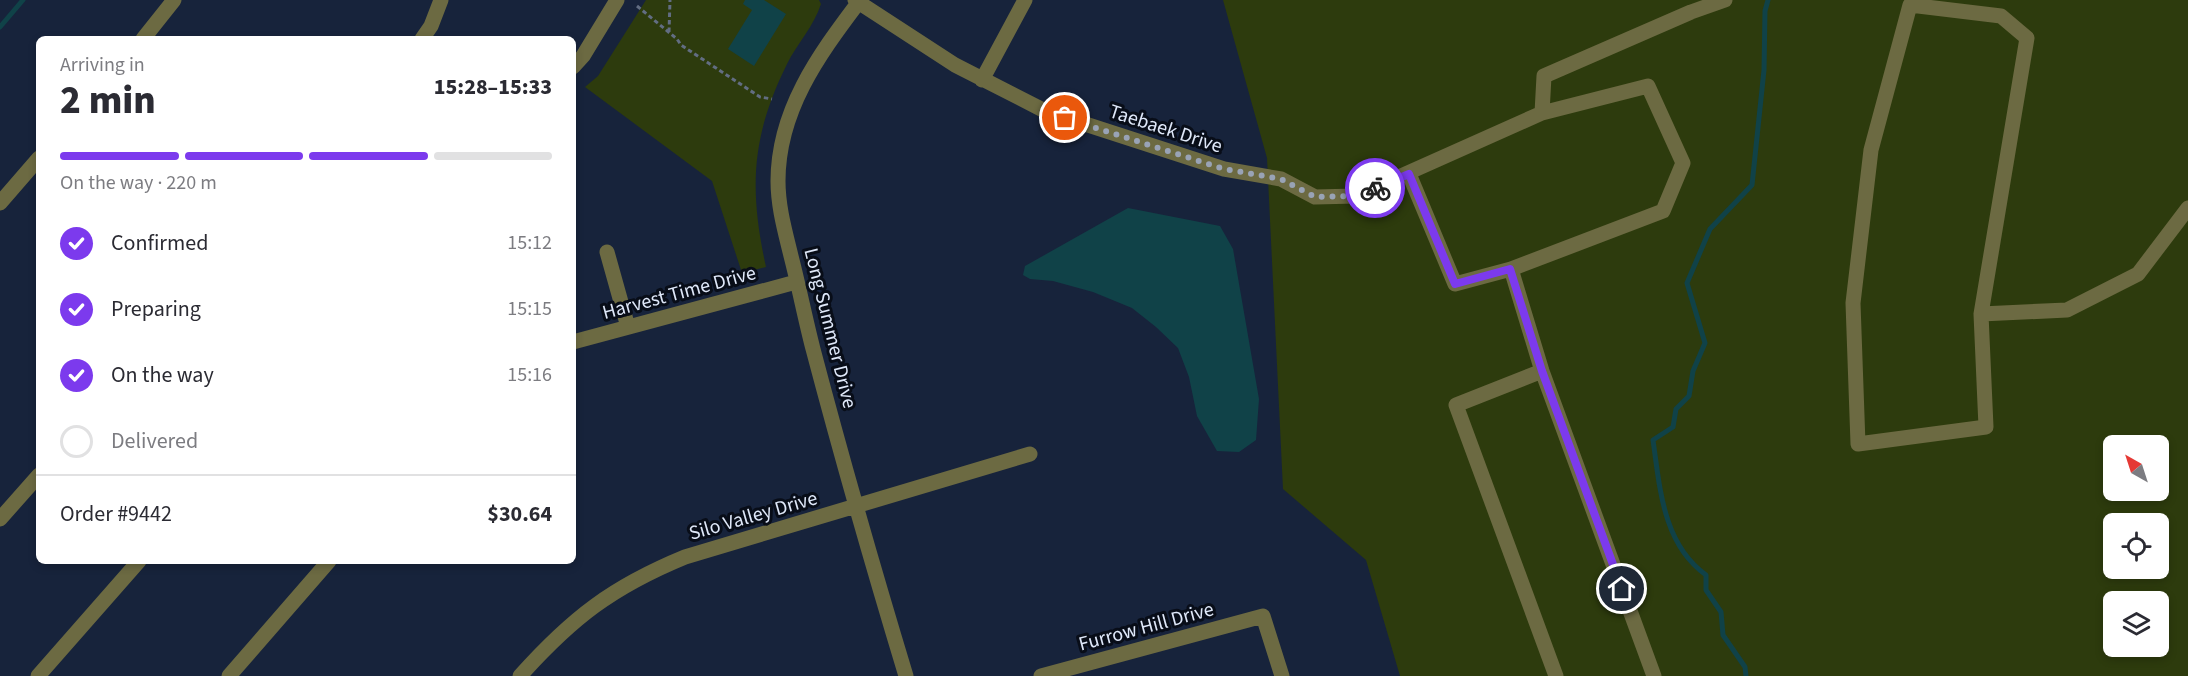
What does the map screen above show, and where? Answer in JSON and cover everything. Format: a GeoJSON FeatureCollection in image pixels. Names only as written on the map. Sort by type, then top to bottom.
{"type":"FeatureCollection","features":[{"type":"Feature","properties":{"kind":"street"},"geometry":{"type":"LineString","coordinates":[[145,36],[174,0]]}},
{"type":"Feature","properties":{"kind":"street"},"geometry":{"type":"LineString","coordinates":[[424,36],[431,26],[441,0]]}},
{"type":"Feature","properties":{"kind":"street"},"geometry":{"type":"LineString","coordinates":[[576,64],[617,0]]}},
{"type":"Feature","properties":{"kind":"street"},"geometry":{"type":"LineString","coordinates":[[982,81],[1025,0]]}},
{"type":"Feature","properties":{"kind":"street"},"geometry":{"type":"LineString","coordinates":[[1542,113],[1544,76],[1691,12],[1725,0]]}},
{"type":"Feature","properties":{"kind":"street","name":"Taebaek Drive"},"geometry":{"type":"LineString","coordinates":[[856,1],[982,81],[1045,111],[1224,169],[1281,179],[1315,197],[1356,196],[1542,113],[1648,86],[1683,163],[1663,212],[1510,269]]}},
{"type":"Feature","properties":{"kind":"street","name":"Long Summer Drive"},"geometry":{"type":"LineString","coordinates":[[856,1],[825,46],[792,106],[783,142],[778,180],[781,217],[796,282],[855,507],[906,676]]}},
{"type":"Feature","properties":{"kind":"street"},"geometry":{"type":"LineString","coordinates":[[1908,2],[2001,16],[2027,38],[1981,314],[1986,427],[1858,444],[1853,303],[1871,150],[1908,2]]}},
{"type":"Feature","properties":{"kind":"street"},"geometry":{"type":"LineString","coordinates":[[0,203],[36,161]]}},
{"type":"Feature","properties":{"kind":"street"},"geometry":{"type":"LineString","coordinates":[[1409,174],[1455,284],[1510,269],[1542,371],[1654,676]]}},
{"type":"Feature","properties":{"kind":"street"},"geometry":{"type":"LineString","coordinates":[[1981,314],[2067,310],[2138,274],[2188,208]]}},
{"type":"Feature","properties":{"kind":"street"},"geometry":{"type":"LineString","coordinates":[[607,252],[628,327]]}},
{"type":"Feature","properties":{"kind":"street","name":"Harvest Time Drive"},"geometry":{"type":"LineString","coordinates":[[576,341],[796,282]]}},
{"type":"Feature","properties":{"kind":"street"},"geometry":{"type":"LineString","coordinates":[[1542,371],[1456,405],[1556,676]]}},
{"type":"Feature","properties":{"kind":"street","name":"Silo Valley Drive"},"geometry":{"type":"LineString","coordinates":[[520,676],[579,617],[613,591],[648,572],[685,557],[1030,454]]}},
{"type":"Feature","properties":{"kind":"street"},"geometry":{"type":"LineString","coordinates":[[0,519],[36,478]]}},
{"type":"Feature","properties":{"kind":"street"},"geometry":{"type":"LineString","coordinates":[[38,676],[136,564]]}},
{"type":"Feature","properties":{"kind":"street"},"geometry":{"type":"LineString","coordinates":[[229,676],[326,564]]}},
{"type":"Feature","properties":{"kind":"street","name":"Furrow Hill Drive"},"geometry":{"type":"LineString","coordinates":[[1041,676],[1263,616],[1282,676]]}},
{"type":"Feature","properties":{"kind":"path"},"geometry":{"type":"LineString","coordinates":[[669,32],[670,0]]}},
{"type":"Feature","properties":{"kind":"path"},"geometry":{"type":"LineString","coordinates":[[637,6],[681,45],[760,97],[772,99]]}},
{"type":"Feature","properties":{"kind":"green space"},"geometry":{"type":"Polygon","coordinates":[[[646,0],[819,0],[821,4],[775,90],[760,140],[756,188],[757,213],[766,267],[742,273],[712,181],[585,87],[598,76],[646,0]]]}},
{"type":"Feature","properties":{"kind":"green space"},"geometry":{"type":"Polygon","coordinates":[[[1223,0],[2188,0],[2188,676],[1400,676],[1366,560],[1283,489],[1267,158],[1223,0]]]}},
{"type":"Feature","properties":{"kind":"shaded area"},"geometry":{"type":"Polygon","coordinates":[[[745,0],[764,0],[786,14],[754,66],[728,49],[752,10],[743,4],[745,0]]]}},
{"type":"Feature","properties":{"kind":"shaded area"},"geometry":{"type":"Polygon","coordinates":[[[1128,208],[1220,226],[1233,249],[1259,399],[1256,440],[1239,452],[1217,451],[1197,416],[1189,377],[1178,348],[1156,327],[1132,308],[1093,292],[1053,281],[1030,279],[1023,275],[1025,266],[1128,208]]]}},
{"type":"Feature","properties":{"kind":"waterway"},"geometry":{"type":"LineString","coordinates":[[0,27],[23,0]]}},
{"type":"Feature","properties":{"kind":"waterway"},"geometry":{"type":"LineString","coordinates":[[1746,676],[1745,667],[1723,635],[1721,612],[1706,590],[1706,575],[1692,562],[1672,532],[1658,477],[1653,440],[1673,427],[1676,409],[1689,396],[1693,371],[1705,343],[1687,283],[1710,229],[1752,185],[1764,70],[1765,11],[1768,0]]}},
{"type":"Feature","properties":{"kind":"way so far"},"geometry":{"type":"LineString","coordinates":[[1065,118],[1224,169],[1281,179],[1315,197],[1356,196],[1375,188]]}},
{"type":"Feature","properties":{"kind":"route"},"geometry":{"type":"LineString","coordinates":[[1375,188],[1409,174],[1455,284],[1510,269],[1542,371],[1622,589]]}}]}
